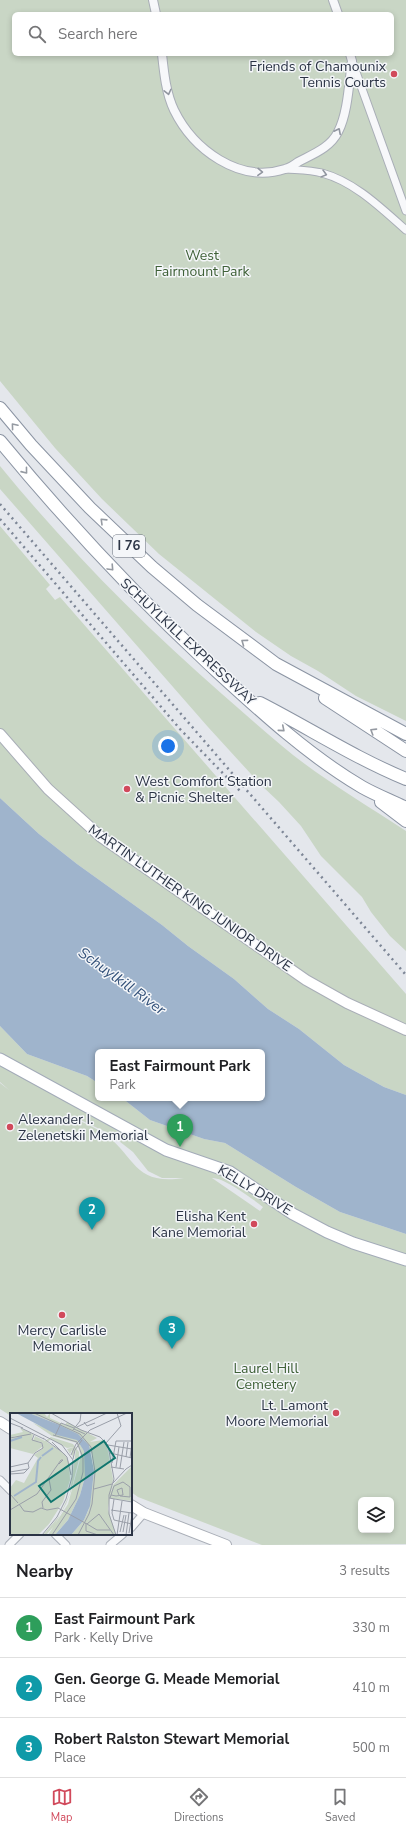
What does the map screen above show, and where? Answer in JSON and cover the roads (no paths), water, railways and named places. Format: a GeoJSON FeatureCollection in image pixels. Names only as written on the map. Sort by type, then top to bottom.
{"type":"FeatureCollection","features":[{"type":"Feature","properties":{"kind":"highway","name":"I 76"},"geometry":{"type":"LineString","coordinates":[[0,408],[31,445],[85,503],[152,568],[221,624],[276,664],[406,734]]}},
{"type":"Feature","properties":{"kind":"highway","name":"SCHUYLKILL EXPRESSWAY"},"geometry":{"type":"LineString","coordinates":[[0,441],[64,516],[125,582],[177,634],[242,694],[305,748],[363,788],[406,808]]}},
{"type":"Feature","properties":{"kind":"highway"},"geometry":{"type":"LineString","coordinates":[[276,664],[348,715],[406,751]]}},
{"type":"Feature","properties":{"kind":"highway"},"geometry":{"type":"LineString","coordinates":[[242,694],[304,725],[349,752],[406,778]]}},
{"type":"Feature","properties":{"kind":"highway"},"geometry":{"type":"LineString","coordinates":[[363,788],[406,820]]}},
{"type":"Feature","properties":{"kind":"main road","name":"MARTIN LUTHER KING JUNIOR DRIVE"},"geometry":{"type":"LineString","coordinates":[[0,734],[48,789],[101,837],[306,980],[353,1006],[406,1030]]}},
{"type":"Feature","properties":{"kind":"main road","name":"KELLY DRIVE"},"geometry":{"type":"LineString","coordinates":[[0,1060],[166,1150],[230,1172],[293,1214],[327,1232],[353,1243],[406,1260]]}},
{"type":"Feature","properties":{"kind":"main road"},"geometry":{"type":"LineString","coordinates":[[0,1422],[10,1428]]}},
{"type":"Feature","properties":{"kind":"main road"},"geometry":{"type":"LineString","coordinates":[[132,1506],[144,1513],[226,1545]]}},
{"type":"Feature","properties":{"kind":"street"},"geometry":{"type":"LineString","coordinates":[[153,0],[156,12]]}},
{"type":"Feature","properties":{"kind":"street"},"geometry":{"type":"LineString","coordinates":[[333,0],[337,12]]}},
{"type":"Feature","properties":{"kind":"street"},"geometry":{"type":"LineString","coordinates":[[162,56],[167,88],[174,109],[185,128],[200,146],[216,158],[246,171],[266,172],[286,169],[316,172],[339,179],[368,198],[406,230]]}},
{"type":"Feature","properties":{"kind":"street"},"geometry":{"type":"LineString","coordinates":[[286,169],[325,148],[338,132],[345,112],[351,57]]}},
{"type":"Feature","properties":{"kind":"street"},"geometry":{"type":"LineString","coordinates":[[351,57],[406,211]]}},
{"type":"Feature","properties":{"kind":"street"},"geometry":{"type":"LineString","coordinates":[[0,1480],[10,1490]]}},
{"type":"Feature","properties":{"kind":"street"},"geometry":{"type":"LineString","coordinates":[[132,1527],[144,1513]]}},
{"type":"Feature","properties":{"kind":"street"},"geometry":{"type":"LineString","coordinates":[[9,1545],[19,1535]]}},
{"type":"Feature","properties":{"kind":"street"},"geometry":{"type":"LineString","coordinates":[[56,1535],[66,1545]]}},
{"type":"Feature","properties":{"kind":"street"},"geometry":{"type":"LineString","coordinates":[[110,1545],[122,1535]]}},
{"type":"Feature","properties":{"kind":"water","name":"Schuylkill River"},"geometry":{"type":"Polygon","coordinates":[[[0,798],[39,834],[77,864],[234,979],[268,1009],[299,1029],[344,1065],[384,1087],[406,1095],[406,1234],[340,1212],[296,1187],[225,1143],[204,1139],[150,1120],[126,1101],[265,1101],[265,1049],[95,1049],[95,1081],[87,1076],[27,1054],[0,1026],[0,798]]]}},
{"type":"Feature","properties":{"kind":"railway"},"geometry":{"type":"LineString","coordinates":[[0,504],[406,975]]}},
{"type":"Feature","properties":{"kind":"railway"},"geometry":{"type":"LineString","coordinates":[[0,519],[180,729],[241,792]]}},
{"type":"Feature","properties":{"kind":"place","name":"Friends of Chamounix Tennis Courts"},"geometry":{"type":"Point","coordinates":[394,74]}},
{"type":"Feature","properties":{"kind":"place","name":"West Comfort Station & Picnic Shelter"},"geometry":{"type":"Point","coordinates":[127,789]}},
{"type":"Feature","properties":{"kind":"place","name":"Alexander I. Zelenetskii Memorial"},"geometry":{"type":"Point","coordinates":[10,1127]}},
{"type":"Feature","properties":{"kind":"place","name":"East Fairmount Park"},"geometry":{"type":"Point","coordinates":[180,1147]}},
{"type":"Feature","properties":{"kind":"place","name":"Elisha Kent Kane Memorial"},"geometry":{"type":"Point","coordinates":[254,1224]}},
{"type":"Feature","properties":{"kind":"place","name":"Gen. George G. Meade Memorial"},"geometry":{"type":"Point","coordinates":[92,1230]}},
{"type":"Feature","properties":{"kind":"place","name":"Mercy Carlisle Memorial"},"geometry":{"type":"Point","coordinates":[62,1315]}},
{"type":"Feature","properties":{"kind":"place","name":"Robert Ralston Stewart Memorial"},"geometry":{"type":"Point","coordinates":[172,1349]}},
{"type":"Feature","properties":{"kind":"place","name":"Lt. Lamont Moore Memorial"},"geometry":{"type":"Point","coordinates":[336,1413]}},
{"type":"Feature","properties":{"kind":"park label","name":"West Fairmount Park"},"geometry":{"type":"Point","coordinates":[202,264]}},
{"type":"Feature","properties":{"kind":"park label","name":"Laurel Hill Cemetery"},"geometry":{"type":"Point","coordinates":[266,1376]}}]}
